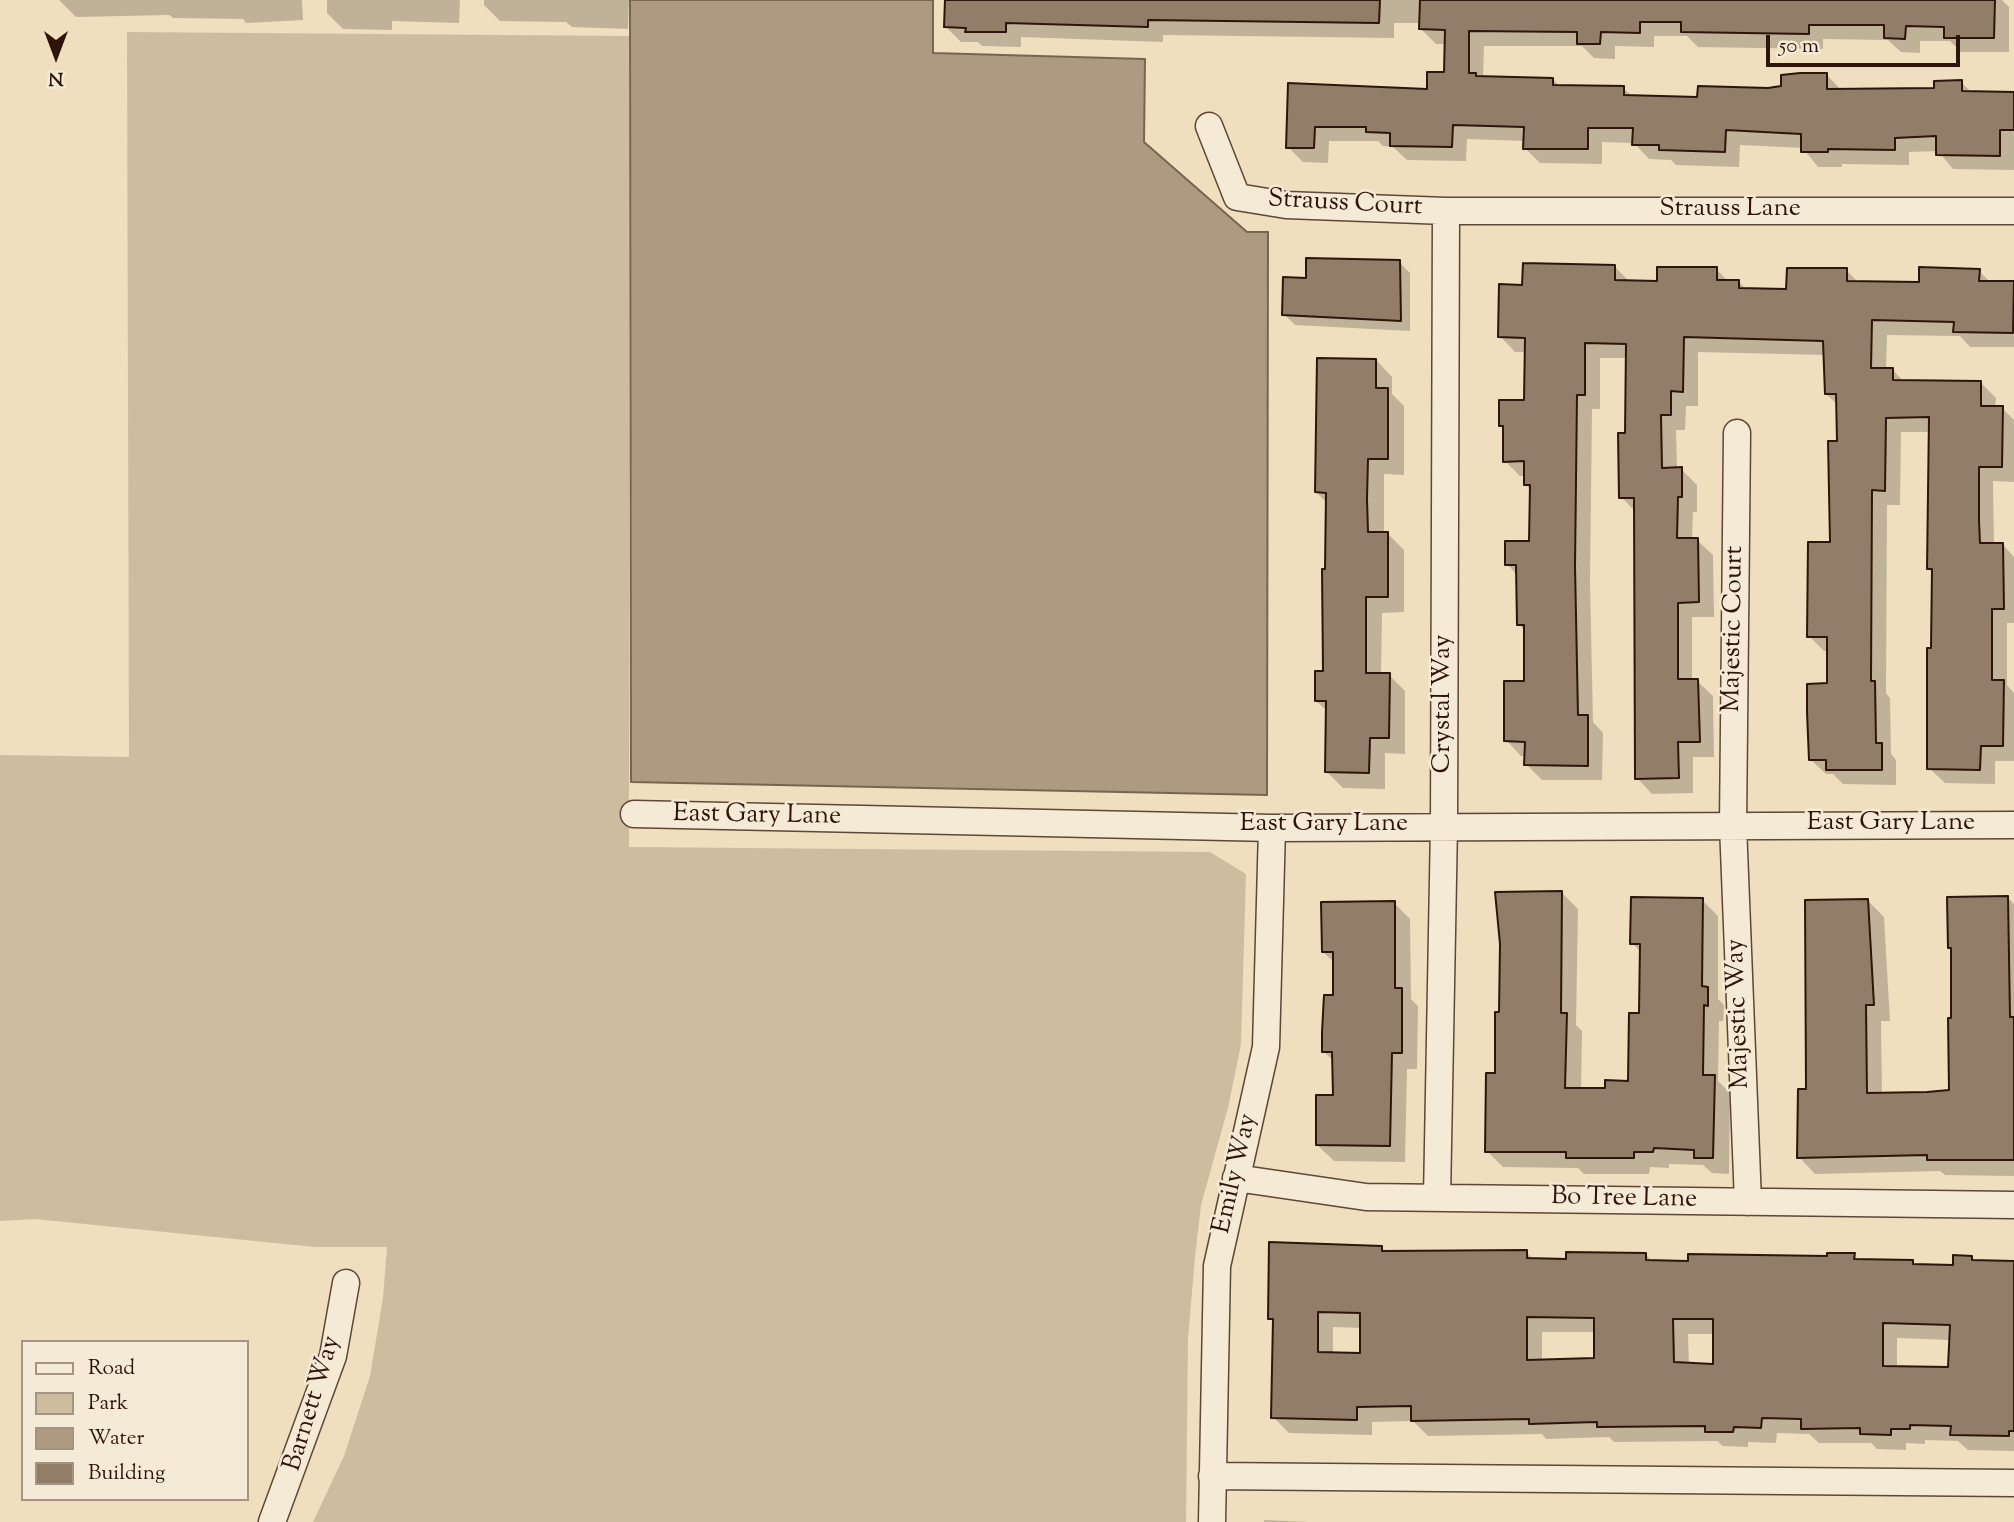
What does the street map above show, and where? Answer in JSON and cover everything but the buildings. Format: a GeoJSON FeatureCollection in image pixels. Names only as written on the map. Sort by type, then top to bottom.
{"type":"FeatureCollection","features":[{"type":"Feature","properties":{"kind":"street","name":"Strauss Court"},"geometry":{"type":"LineString","coordinates":[[1209,126],[1237,197],[1286,205],[1446,211]]}},
{"type":"Feature","properties":{"kind":"street","name":"Strauss Lane"},"geometry":{"type":"LineString","coordinates":[[1446,211],[2014,211]]}},
{"type":"Feature","properties":{"kind":"street","name":"Crystal Way"},"geometry":{"type":"LineString","coordinates":[[1437,1198],[1444,825],[1446,211]]}},
{"type":"Feature","properties":{"kind":"street","name":"Majestic Court"},"geometry":{"type":"LineString","coordinates":[[1733,825],[1737,433]]}},
{"type":"Feature","properties":{"kind":"street","name":"East Gary Lane"},"geometry":{"type":"LineString","coordinates":[[634,814],[1272,828],[1444,825],[2014,825]]}},
{"type":"Feature","properties":{"kind":"street","name":"Majestic Way"},"geometry":{"type":"LineString","coordinates":[[1733,825],[1748,1202]]}},
{"type":"Feature","properties":{"kind":"street","name":"Emily Way"},"geometry":{"type":"LineString","coordinates":[[1212,1522],[1217,1266],[1266,1047],[1272,828]]}},
{"type":"Feature","properties":{"kind":"street","name":"Bo Tree Lane"},"geometry":{"type":"LineString","coordinates":[[1236,1178],[1366,1197],[2014,1205]]}},
{"type":"Feature","properties":{"kind":"street","name":"Barnett Way"},"geometry":{"type":"LineString","coordinates":[[272,1522],[333,1356],[346,1283]]}},
{"type":"Feature","properties":{"kind":"street"},"geometry":{"type":"LineString","coordinates":[[1213,1476],[2014,1483]]}},
{"type":"Feature","properties":{"kind":"green space"},"geometry":{"type":"Polygon","coordinates":[[[127,32],[629,36],[629,847],[1210,852],[1246,874],[1241,1044],[1228,1108],[1201,1205],[1195,1257],[1188,1338],[1186,1522],[313,1522],[344,1456],[370,1376],[383,1298],[387,1247],[315,1247],[35,1219],[0,1221],[0,755],[129,757],[127,32]]]}},
{"type":"Feature","properties":{"kind":"water"},"geometry":{"type":"Polygon","coordinates":[[[630,0],[933,0],[933,53],[1145,59],[1144,142],[1247,232],[1268,232],[1267,795],[631,782],[630,0]]]}}]}
